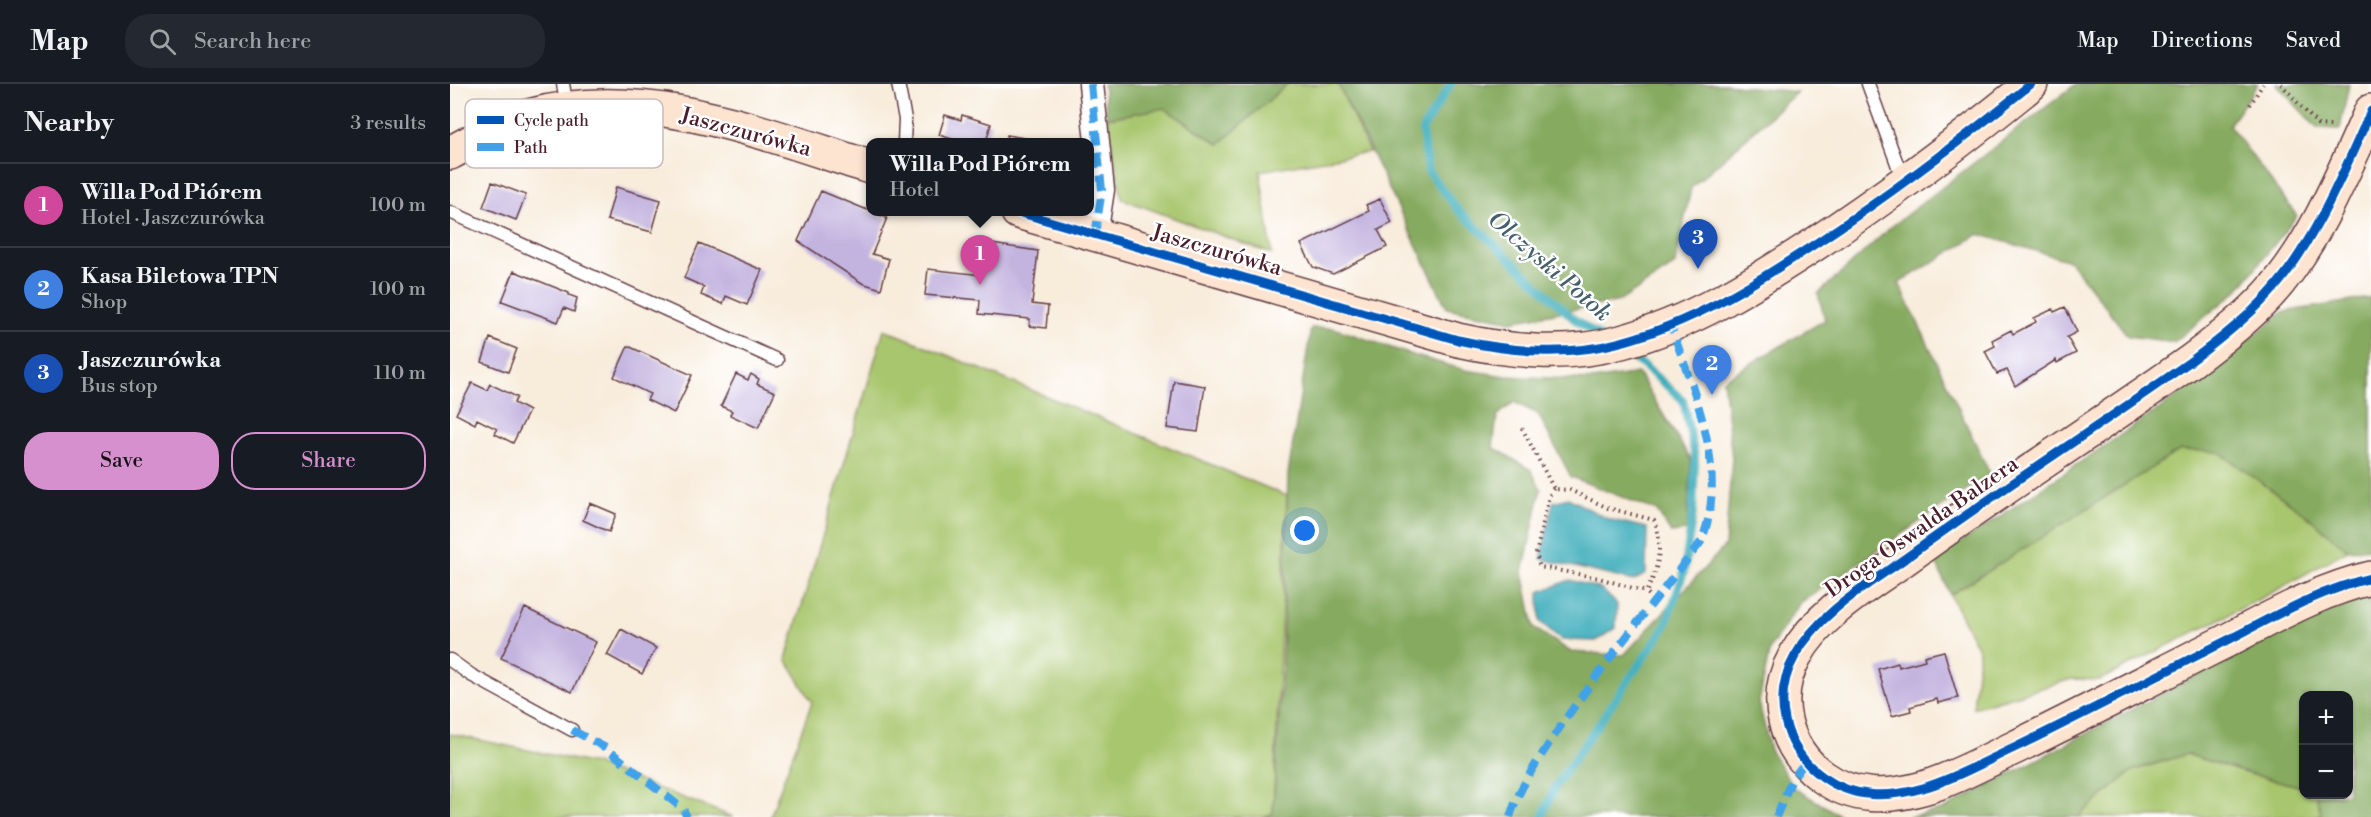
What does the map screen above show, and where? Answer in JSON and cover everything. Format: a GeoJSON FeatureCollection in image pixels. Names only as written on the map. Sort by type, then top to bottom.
{"type":"FeatureCollection","features":[{"type":"Feature","properties":{"kind":"street"},"geometry":{"type":"LineString","coordinates":[[1091,84],[1102,190],[1095,235]]}},
{"type":"Feature","properties":{"kind":"street"},"geometry":{"type":"LineString","coordinates":[[1905,184],[2031,84]]}},
{"type":"Feature","properties":{"kind":"street","name":"Jaszczurówka"},"geometry":{"type":"LineString","coordinates":[[565,96],[583,99]]}},
{"type":"Feature","properties":{"kind":"street","name":"Jaszczurówka"},"geometry":{"type":"LineString","coordinates":[[663,108],[866,165]]}},
{"type":"Feature","properties":{"kind":"street","name":"Droga Oswalda Balzera"},"geometry":{"type":"LineString","coordinates":[[2371,111],[2314,227],[2294,262],[2268,295],[2228,332],[2191,361],[1949,527],[1828,616],[1805,640],[1788,669],[1783,694],[1785,724],[1803,758],[1821,776],[1839,786],[1856,794],[1873,795],[1914,791],[1942,781],[2022,744],[2303,602],[2371,578]]}},
{"type":"Feature","properties":{"kind":"street","name":"Jaszczurówka"},"geometry":{"type":"LineString","coordinates":[[450,153],[465,145]]}},
{"type":"Feature","properties":{"kind":"street","name":"Jaszczurówka"},"geometry":{"type":"LineString","coordinates":[[1031,216],[1458,340],[1505,349],[1546,352],[1596,347],[1642,335],[1694,316],[1760,280],[1905,184]]}},
{"type":"Feature","properties":{"kind":"lane"},"geometry":{"type":"LineString","coordinates":[[898,84],[905,119],[904,138]]}},
{"type":"Feature","properties":{"kind":"lane"},"geometry":{"type":"LineString","coordinates":[[1868,84],[1905,184]]}},
{"type":"Feature","properties":{"kind":"lane"},"geometry":{"type":"LineString","coordinates":[[450,212],[777,360]]}},
{"type":"Feature","properties":{"kind":"lane"},"geometry":{"type":"LineString","coordinates":[[450,660],[572,730]]}},
{"type":"Feature","properties":{"kind":"path"},"geometry":{"type":"LineString","coordinates":[[2250,105],[2263,84]]}},
{"type":"Feature","properties":{"kind":"path"},"geometry":{"type":"LineString","coordinates":[[2282,84],[2318,125],[2341,126]]}},
{"type":"Feature","properties":{"kind":"path"},"geometry":{"type":"LineString","coordinates":[[1522,428],[1554,489]]}},
{"type":"Feature","properties":{"kind":"path"},"geometry":{"type":"LineString","coordinates":[[1554,489],[1570,490],[1608,508],[1654,520],[1658,529],[1658,559],[1653,580],[1646,592]]}},
{"type":"Feature","properties":{"kind":"path"},"geometry":{"type":"LineString","coordinates":[[1554,489],[1549,496],[1536,555],[1540,567],[1599,578],[1646,592],[1654,600]]}},
{"type":"Feature","properties":{"kind":"green space"},"geometry":{"type":"Polygon","coordinates":[[[1103,84],[1287,84],[1219,144],[1164,108],[1107,118],[1103,84]]]}},
{"type":"Feature","properties":{"kind":"green space"},"geometry":{"type":"Polygon","coordinates":[[[1287,84],[1338,84],[1369,152],[1260,171],[1272,254],[1122,199],[1107,118],[1164,108],[1219,144],[1287,84]]]}},
{"type":"Feature","properties":{"kind":"green space"},"geometry":{"type":"Polygon","coordinates":[[[1338,84],[1725,84],[1797,92],[1691,188],[1675,265],[1620,301],[1511,321],[1447,308],[1338,84]]]}},
{"type":"Feature","properties":{"kind":"green space"},"geometry":{"type":"Polygon","coordinates":[[[2076,84],[2258,84],[2229,125],[2297,216],[2238,290],[2174,342],[2128,336],[2070,261],[1979,234],[1899,283],[1990,474],[1800,603],[1770,648],[1759,702],[1770,750],[1794,788],[1843,817],[1266,817],[1273,813],[1282,665],[1288,474],[1311,328],[1334,328],[1409,354],[1465,370],[1506,376],[1592,380],[1638,373],[1691,460],[1687,531],[1671,533],[1657,511],[1571,477],[1538,414],[1514,402],[1497,416],[1493,447],[1531,470],[1541,489],[1523,572],[1534,628],[1571,652],[1624,655],[1725,546],[1732,458],[1723,380],[1825,320],[1818,294],[1891,227],[2076,84]]]}},
{"type":"Feature","properties":{"kind":"green space"},"geometry":{"type":"Polygon","coordinates":[[[2276,84],[2349,84],[2340,129],[2317,128],[2276,84]]]}},
{"type":"Feature","properties":{"kind":"green space"},"geometry":{"type":"Polygon","coordinates":[[[2371,298],[2371,548],[2348,550],[2301,511],[2219,452],[2180,450],[1950,595],[1935,560],[2165,405],[2283,312],[2371,298]]]}},
{"type":"Feature","properties":{"kind":"green space"},"geometry":{"type":"Polygon","coordinates":[[[884,329],[1287,496],[1273,813],[1266,817],[770,817],[812,702],[786,659],[884,329]]]}},
{"type":"Feature","properties":{"kind":"green space"},"geometry":{"type":"Polygon","coordinates":[[[2180,449],[2219,452],[2301,511],[2348,550],[2275,591],[2100,680],[2072,679],[1973,708],[1979,651],[1950,595],[2180,449]]]}},
{"type":"Feature","properties":{"kind":"green space"},"geometry":{"type":"Polygon","coordinates":[[[2371,591],[2371,817],[2318,817],[2321,813],[2317,799],[2353,799],[2353,691],[2299,691],[2299,786],[2246,773],[2187,754],[2132,771],[2078,817],[1909,817],[1942,810],[2193,677],[2357,595],[2371,591]]]}},
{"type":"Feature","properties":{"kind":"green space"},"geometry":{"type":"Polygon","coordinates":[[[450,734],[595,764],[733,817],[450,817],[450,734]]]}},
{"type":"Feature","properties":{"kind":"green space"},"geometry":{"type":"Polygon","coordinates":[[[2187,754],[2246,773],[2299,786],[2299,799],[2317,799],[2321,813],[2318,817],[2078,817],[2132,771],[2187,754]]]}},
{"type":"Feature","properties":{"kind":"water"},"geometry":{"type":"Polygon","coordinates":[[[1568,498],[1608,519],[1647,528],[1646,574],[1633,581],[1541,559],[1553,502],[1568,498]]]}},
{"type":"Feature","properties":{"kind":"water"},"geometry":{"type":"Polygon","coordinates":[[[1570,580],[1601,589],[1617,604],[1616,628],[1596,641],[1562,640],[1540,622],[1539,592],[1570,580]]]}},
{"type":"Feature","properties":{"kind":"building"},"geometry":{"type":"Polygon","coordinates":[[[945,115],[961,120],[962,115],[991,124],[987,138],[949,138],[939,135],[945,115]]]}},
{"type":"Feature","properties":{"kind":"building"},"geometry":{"type":"Polygon","coordinates":[[[1007,135],[1024,138],[1006,138],[1007,135]]]}},
{"type":"Feature","properties":{"kind":"building"},"geometry":{"type":"Polygon","coordinates":[[[492,182],[526,195],[516,220],[483,207],[492,182]]]}},
{"type":"Feature","properties":{"kind":"building"},"geometry":{"type":"Polygon","coordinates":[[[616,187],[661,200],[652,232],[607,220],[616,187]]]}},
{"type":"Feature","properties":{"kind":"building"},"geometry":{"type":"Polygon","coordinates":[[[821,191],[866,209],[866,216],[887,218],[872,254],[889,259],[881,289],[862,283],[798,241],[821,191]]]}},
{"type":"Feature","properties":{"kind":"building"},"geometry":{"type":"Polygon","coordinates":[[[1380,199],[1392,223],[1378,230],[1387,247],[1333,274],[1313,267],[1301,244],[1369,211],[1366,205],[1380,199]]]}},
{"type":"Feature","properties":{"kind":"building"},"geometry":{"type":"Polygon","coordinates":[[[699,243],[762,270],[747,305],[726,296],[723,304],[701,295],[704,287],[684,278],[699,243]]]}},
{"type":"Feature","properties":{"kind":"building"},"geometry":{"type":"Polygon","coordinates":[[[985,243],[1038,251],[1032,304],[1048,306],[1046,328],[1029,326],[1030,319],[979,314],[980,300],[925,295],[928,269],[982,275],[985,243]]]}},
{"type":"Feature","properties":{"kind":"building"},"geometry":{"type":"Polygon","coordinates":[[[514,271],[577,298],[574,312],[564,308],[558,322],[502,301],[514,271]]]}},
{"type":"Feature","properties":{"kind":"building"},"geometry":{"type":"Polygon","coordinates":[[[2065,307],[2077,332],[2067,337],[2076,353],[2057,363],[2056,360],[2015,386],[2007,370],[1997,374],[1985,351],[1995,346],[1992,340],[2011,330],[2013,334],[2036,322],[2034,318],[2053,309],[2054,312],[2065,307]]]}},
{"type":"Feature","properties":{"kind":"building"},"geometry":{"type":"Polygon","coordinates":[[[490,338],[517,349],[508,372],[482,362],[490,338]]]}},
{"type":"Feature","properties":{"kind":"building"},"geometry":{"type":"Polygon","coordinates":[[[628,346],[692,375],[674,413],[647,400],[650,394],[614,377],[628,346]]]}},
{"type":"Feature","properties":{"kind":"building"},"geometry":{"type":"Polygon","coordinates":[[[736,374],[748,380],[751,374],[759,379],[757,384],[775,392],[758,428],[730,415],[732,411],[721,406],[736,374]]]}},
{"type":"Feature","properties":{"kind":"building"},"geometry":{"type":"Polygon","coordinates":[[[1174,381],[1205,386],[1198,432],[1167,428],[1174,381]]]}},
{"type":"Feature","properties":{"kind":"building"},"geometry":{"type":"Polygon","coordinates":[[[472,383],[487,390],[490,384],[517,397],[514,403],[529,411],[513,443],[495,434],[497,429],[477,419],[475,424],[456,414],[472,383]]]}},
{"type":"Feature","properties":{"kind":"building"},"geometry":{"type":"Polygon","coordinates":[[[590,503],[616,514],[609,532],[583,520],[590,503]]]}},
{"type":"Feature","properties":{"kind":"building"},"geometry":{"type":"Polygon","coordinates":[[[525,608],[596,642],[572,692],[501,658],[525,608]]]}},
{"type":"Feature","properties":{"kind":"building"},"geometry":{"type":"Polygon","coordinates":[[[621,629],[656,648],[642,674],[607,655],[621,629]]]}},
{"type":"Feature","properties":{"kind":"building"},"geometry":{"type":"Polygon","coordinates":[[[1944,651],[1958,698],[1938,703],[1937,699],[1910,707],[1911,711],[1892,716],[1878,669],[1898,663],[1899,667],[1925,660],[1924,656],[1944,651]]]}},
{"type":"Feature","properties":{"kind":"waterway","name":"Olczyski Potok"},"geometry":{"type":"LineString","coordinates":[[1451,84],[1422,130],[1428,171],[1458,210],[1574,319],[1602,338]]}},
{"type":"Feature","properties":{"kind":"waterway","name":"Olczyski Potok"},"geometry":{"type":"LineString","coordinates":[[1542,817],[1555,787],[1665,627],[1684,572],[1693,512],[1695,457],[1683,400],[1644,366],[1622,352]]}},
{"type":"Feature","properties":{"kind":"marked path"},"geometry":{"type":"LineString","coordinates":[[1091,84],[1102,190],[1095,235]]}},
{"type":"Feature","properties":{"kind":"marked path"},"geometry":{"type":"LineString","coordinates":[[1510,817],[1527,779],[1564,721],[1701,542],[1709,515],[1712,488],[1710,460],[1706,433],[1671,326]]}},
{"type":"Feature","properties":{"kind":"marked path"},"geometry":{"type":"LineString","coordinates":[[572,730],[606,748],[683,809],[687,817]]}},
{"type":"Feature","properties":{"kind":"marked path"},"geometry":{"type":"LineString","coordinates":[[1776,817],[1792,779],[1806,761]]}},
{"type":"Feature","properties":{"kind":"cycle path"},"geometry":{"type":"LineString","coordinates":[[1032,216],[1458,340],[1519,350],[1580,350],[1601,347],[1647,334],[1698,313],[1746,288],[1871,206],[2031,84]]}},
{"type":"Feature","properties":{"kind":"cycle path"},"geometry":{"type":"LineString","coordinates":[[2371,111],[2313,232],[2284,276],[2268,295],[2231,330],[2191,361],[1980,506],[1832,612],[1805,640],[1788,672],[1783,705],[1785,722],[1799,752],[1823,777],[1835,784],[1859,793],[1884,795],[1923,788],[1980,764],[2296,606],[2333,590],[2371,578]]}},
{"type":"Feature","properties":{"kind":"place","name":"Jaszczurówka"},"geometry":{"type":"Point","coordinates":[1698,269]}},
{"type":"Feature","properties":{"kind":"place","name":"Willa Pod Piórem"},"geometry":{"type":"Point","coordinates":[980,285]}},
{"type":"Feature","properties":{"kind":"place","name":"Kasa Biletowa TPN"},"geometry":{"type":"Point","coordinates":[1712,395]}}]}
